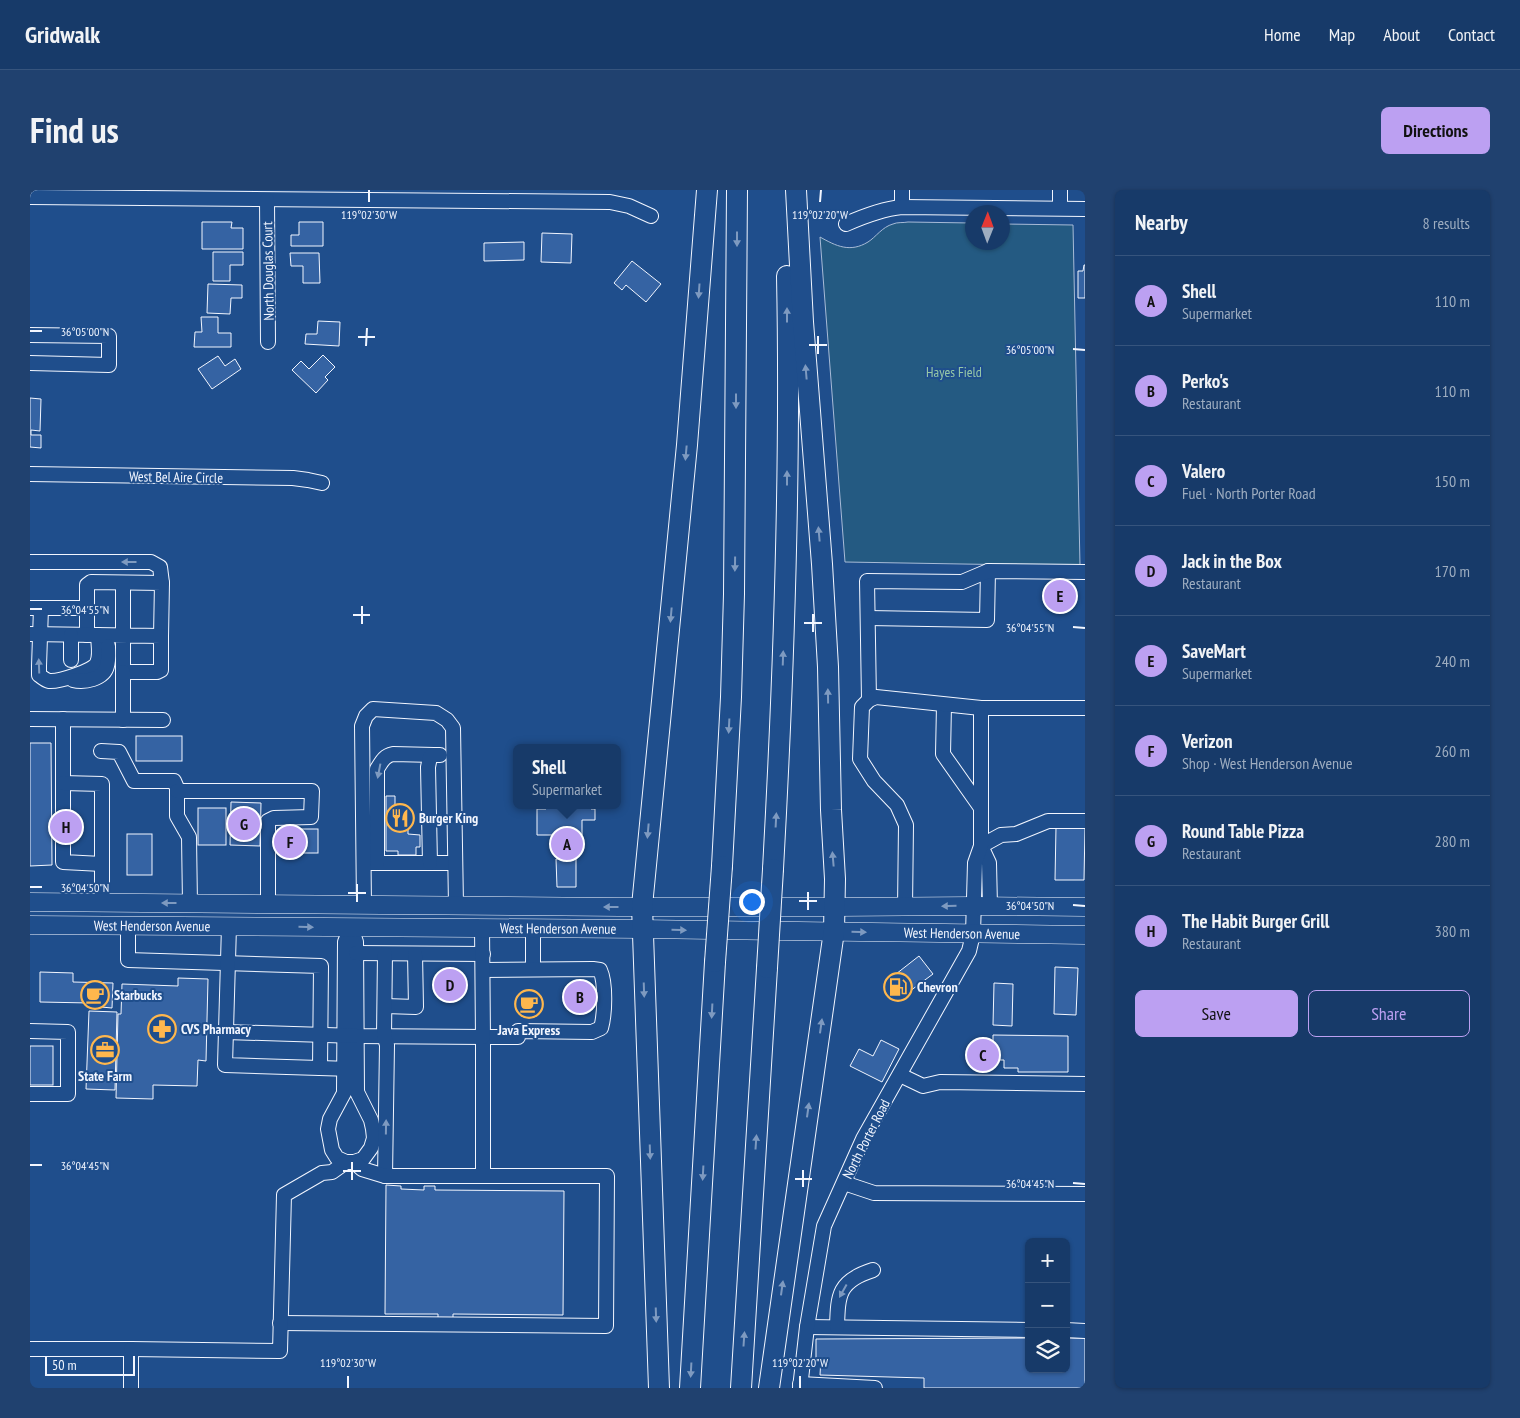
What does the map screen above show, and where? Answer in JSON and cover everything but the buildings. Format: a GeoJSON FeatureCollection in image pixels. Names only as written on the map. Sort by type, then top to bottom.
{"type":"FeatureCollection","features":[{"type":"Feature","properties":{"kind":"highway"},"geometry":{"type":"LineString","coordinates":[[659,1388],[642,906],[686,455],[707,190]]}},
{"type":"Feature","properties":{"kind":"highway"},"geometry":{"type":"LineString","coordinates":[[690,1388],[731,697],[734,594],[737,190]]}},
{"type":"Feature","properties":{"kind":"highway"},"geometry":{"type":"LineString","coordinates":[[741,1388],[773,869],[782,688],[787,515],[788,307],[785,190]]}},
{"type":"Feature","properties":{"kind":"highway"},"geometry":{"type":"LineString","coordinates":[[769,1388],[834,931],[835,879],[831,835],[826,628],[803,322],[796,190]]}},
{"type":"Feature","properties":{"kind":"main road","name":"West Henderson Avenue"},"geometry":{"type":"LineString","coordinates":[[30,902],[1085,907]]}},
{"type":"Feature","properties":{"kind":"main road"},"geometry":{"type":"LineString","coordinates":[[192,926],[217,916],[297,914],[305,904]]}},
{"type":"Feature","properties":{"kind":"main road"},"geometry":{"type":"LineString","coordinates":[[351,927],[354,920],[365,915],[402,913],[445,915],[456,905]]}},
{"type":"Feature","properties":{"kind":"main road","name":"West Henderson Avenue"},"geometry":{"type":"LineString","coordinates":[[30,925],[642,929],[1085,935]]}},
{"type":"Feature","properties":{"kind":"main road"},"geometry":{"type":"LineString","coordinates":[[1025,934],[1033,929],[1044,926],[1085,925]]}},
{"type":"Feature","properties":{"kind":"street"},"geometry":{"type":"LineString","coordinates":[[902,190],[902,207]]}},
{"type":"Feature","properties":{"kind":"street"},"geometry":{"type":"LineString","coordinates":[[1060,190],[1060,208]]}},
{"type":"Feature","properties":{"kind":"street"},"geometry":{"type":"LineString","coordinates":[[30,197],[267,200],[530,195],[610,202],[629,206],[651,216]]}},
{"type":"Feature","properties":{"kind":"street","name":"North Douglas Court"},"geometry":{"type":"LineString","coordinates":[[267,200],[268,342]]}},
{"type":"Feature","properties":{"kind":"street"},"geometry":{"type":"LineString","coordinates":[[846,224],[875,212],[902,207],[1085,208]]}},
{"type":"Feature","properties":{"kind":"street"},"geometry":{"type":"LineString","coordinates":[[30,335],[109,336],[109,364],[30,363]]}},
{"type":"Feature","properties":{"kind":"street","name":"West Bel Aire Circle"},"geometry":{"type":"LineString","coordinates":[[30,474],[293,478],[322,483]]}},
{"type":"Feature","properties":{"kind":"street"},"geometry":{"type":"LineString","coordinates":[[30,562],[151,562],[160,567],[162,583],[161,670],[157,672],[123,672]]}},
{"type":"Feature","properties":{"kind":"street"},"geometry":{"type":"LineString","coordinates":[[869,700],[866,581],[962,582],[988,571],[1085,572]]}},
{"type":"Feature","properties":{"kind":"street"},"geometry":{"type":"LineString","coordinates":[[868,618],[987,620],[988,571]]}},
{"type":"Feature","properties":{"kind":"street"},"geometry":{"type":"LineString","coordinates":[[87,608],[35,608],[35,634],[39,675],[44,679],[50,681],[77,675],[94,668],[98,662],[98,635],[87,608],[87,585],[91,582],[162,583]]}},
{"type":"Feature","properties":{"kind":"street"},"geometry":{"type":"LineString","coordinates":[[123,583],[123,720]]}},
{"type":"Feature","properties":{"kind":"street"},"geometry":{"type":"LineString","coordinates":[[35,634],[161,636]]}},
{"type":"Feature","properties":{"kind":"street"},"geometry":{"type":"LineString","coordinates":[[71,635],[71,660]]}},
{"type":"Feature","properties":{"kind":"street"},"geometry":{"type":"LineString","coordinates":[[905,907],[906,825],[897,804],[874,780],[860,759],[862,707],[869,700],[876,697],[980,708],[1085,708]]}},
{"type":"Feature","properties":{"kind":"street"},"geometry":{"type":"LineString","coordinates":[[944,705],[943,754],[980,808]]}},
{"type":"Feature","properties":{"kind":"street"},"geometry":{"type":"LineString","coordinates":[[980,708],[980,846],[1001,835],[1016,834],[1048,821],[1085,822]]}},
{"type":"Feature","properties":{"kind":"street"},"geometry":{"type":"LineString","coordinates":[[370,863],[362,726],[366,716],[372,709],[436,713],[447,720],[453,728],[456,905]]}},
{"type":"Feature","properties":{"kind":"street"},"geometry":{"type":"LineString","coordinates":[[30,719],[162,720]]}},
{"type":"Feature","properties":{"kind":"street"},"geometry":{"type":"LineString","coordinates":[[63,719],[63,862],[102,864]]}},
{"type":"Feature","properties":{"kind":"street"},"geometry":{"type":"LineString","coordinates":[[101,751],[119,752],[134,781],[174,781],[178,788],[177,816],[189,837],[190,904]]}},
{"type":"Feature","properties":{"kind":"street"},"geometry":{"type":"LineString","coordinates":[[364,905],[370,863],[377,769],[382,760],[393,754],[453,755]]}},
{"type":"Feature","properties":{"kind":"street"},"geometry":{"type":"LineString","coordinates":[[430,863],[428,767],[430,757],[434,755]]}},
{"type":"Feature","properties":{"kind":"street"},"geometry":{"type":"LineString","coordinates":[[63,783],[102,784],[102,903]]}},
{"type":"Feature","properties":{"kind":"street"},"geometry":{"type":"LineString","coordinates":[[177,791],[312,791],[311,817],[274,818],[268,821],[268,904]]}},
{"type":"Feature","properties":{"kind":"street","name":"North Porter Road"},"geometry":{"type":"LineString","coordinates":[[800,1386],[806,1327],[824,1226],[864,1140],[969,951],[983,906],[989,863],[980,846]]}},
{"type":"Feature","properties":{"kind":"street"},"geometry":{"type":"LineString","coordinates":[[370,863],[455,863]]}},
{"type":"Feature","properties":{"kind":"street"},"geometry":{"type":"LineString","coordinates":[[128,926],[128,960],[321,966],[320,1068]]}},
{"type":"Feature","properties":{"kind":"street"},"geometry":{"type":"LineString","coordinates":[[228,926],[225,1066],[351,1069]]}},
{"type":"Feature","properties":{"kind":"street"},"geometry":{"type":"LineString","coordinates":[[30,1349],[280,1351],[284,1195],[322,1173],[332,1172],[350,1162],[363,1159],[368,1154],[374,1138],[371,1120],[357,1092],[351,1069],[356,942],[351,927]]}},
{"type":"Feature","properties":{"kind":"street"},"geometry":{"type":"LineString","coordinates":[[351,927],[345,942],[351,1036]]}},
{"type":"Feature","properties":{"kind":"street"},"geometry":{"type":"LineString","coordinates":[[482,928],[483,1176]]}},
{"type":"Feature","properties":{"kind":"street"},"geometry":{"type":"LineString","coordinates":[[533,929],[533,969]]}},
{"type":"Feature","properties":{"kind":"street"},"geometry":{"type":"LineString","coordinates":[[356,953],[482,954]]}},
{"type":"Feature","properties":{"kind":"street"},"geometry":{"type":"LineString","coordinates":[[385,954],[384,1035],[387,1045],[385,1176]]}},
{"type":"Feature","properties":{"kind":"street"},"geometry":{"type":"LineString","coordinates":[[385,1006],[416,1007],[415,954]]}},
{"type":"Feature","properties":{"kind":"street"},"geometry":{"type":"LineString","coordinates":[[226,1032],[351,1036],[518,1037],[518,1030],[592,1032],[601,1028],[604,1018],[603,977],[600,970],[483,970]]}},
{"type":"Feature","properties":{"kind":"street"},"geometry":{"type":"LineString","coordinates":[[30,1031],[68,1032],[68,1094],[30,1094]]}},
{"type":"Feature","properties":{"kind":"street"},"geometry":{"type":"LineString","coordinates":[[280,1322],[606,1326],[607,1176],[385,1176],[362,1169],[350,1162],[337,1158],[332,1150],[329,1138],[328,1128],[330,1119],[344,1093],[351,1069]]}},
{"type":"Feature","properties":{"kind":"street"},"geometry":{"type":"LineString","coordinates":[[900,1075],[923,1086],[940,1082],[1085,1084]]}},
{"type":"Feature","properties":{"kind":"street"},"geometry":{"type":"LineString","coordinates":[[322,1173],[324,1163],[332,1150]]}},
{"type":"Feature","properties":{"kind":"street"},"geometry":{"type":"LineString","coordinates":[[844,1183],[874,1192],[1085,1194]]}},
{"type":"Feature","properties":{"kind":"street"},"geometry":{"type":"LineString","coordinates":[[837,1327],[838,1302],[841,1291],[853,1278],[873,1270]]}},
{"type":"Feature","properties":{"kind":"street"},"geometry":{"type":"LineString","coordinates":[[806,1327],[1025,1330]]}},
{"type":"Feature","properties":{"kind":"street"},"geometry":{"type":"LineString","coordinates":[[1070,1330],[1085,1330]]}},
{"type":"Feature","properties":{"kind":"street"},"geometry":{"type":"LineString","coordinates":[[131,1349],[131,1388]]}},
{"type":"Feature","properties":{"kind":"street"},"geometry":{"type":"LineString","coordinates":[[800,1386],[875,1388]]}},
{"type":"Feature","properties":{"kind":"green space","name":"Hayes Field"},"geometry":{"type":"Polygon","coordinates":[[[896,223],[965,223],[965,250],[1010,250],[1010,224],[1073,225],[1080,566],[845,562],[820,237],[843,247],[855,247],[868,242],[889,225],[896,223]]]}},
{"type":"Feature","properties":{"kind":"place","name":"SaveMart"},"geometry":{"type":"Point","coordinates":[1060,596]}},
{"type":"Feature","properties":{"kind":"place","name":"Burger King"},"geometry":{"type":"Point","coordinates":[400,818]}},
{"type":"Feature","properties":{"kind":"place","name":"Round Table Pizza"},"geometry":{"type":"Point","coordinates":[244,824]}},
{"type":"Feature","properties":{"kind":"place","name":"The Habit Burger Grill"},"geometry":{"type":"Point","coordinates":[66,827]}},
{"type":"Feature","properties":{"kind":"place","name":"Verizon"},"geometry":{"type":"Point","coordinates":[290,842]}},
{"type":"Feature","properties":{"kind":"place","name":"Shell"},"geometry":{"type":"Point","coordinates":[567,844]}},
{"type":"Feature","properties":{"kind":"place","name":"Jack in the Box"},"geometry":{"type":"Point","coordinates":[450,985]}},
{"type":"Feature","properties":{"kind":"place","name":"Chevron"},"geometry":{"type":"Point","coordinates":[898,987]}},
{"type":"Feature","properties":{"kind":"place","name":"Starbucks"},"geometry":{"type":"Point","coordinates":[95,995]}},
{"type":"Feature","properties":{"kind":"place","name":"Perko's"},"geometry":{"type":"Point","coordinates":[580,997]}},
{"type":"Feature","properties":{"kind":"place","name":"Java Express"},"geometry":{"type":"Point","coordinates":[529,1004]}},
{"type":"Feature","properties":{"kind":"place","name":"CVS Pharmacy"},"geometry":{"type":"Point","coordinates":[162,1029]}},
{"type":"Feature","properties":{"kind":"place","name":"State Farm"},"geometry":{"type":"Point","coordinates":[105,1050]}},
{"type":"Feature","properties":{"kind":"place","name":"Valero"},"geometry":{"type":"Point","coordinates":[983,1055]}}]}
